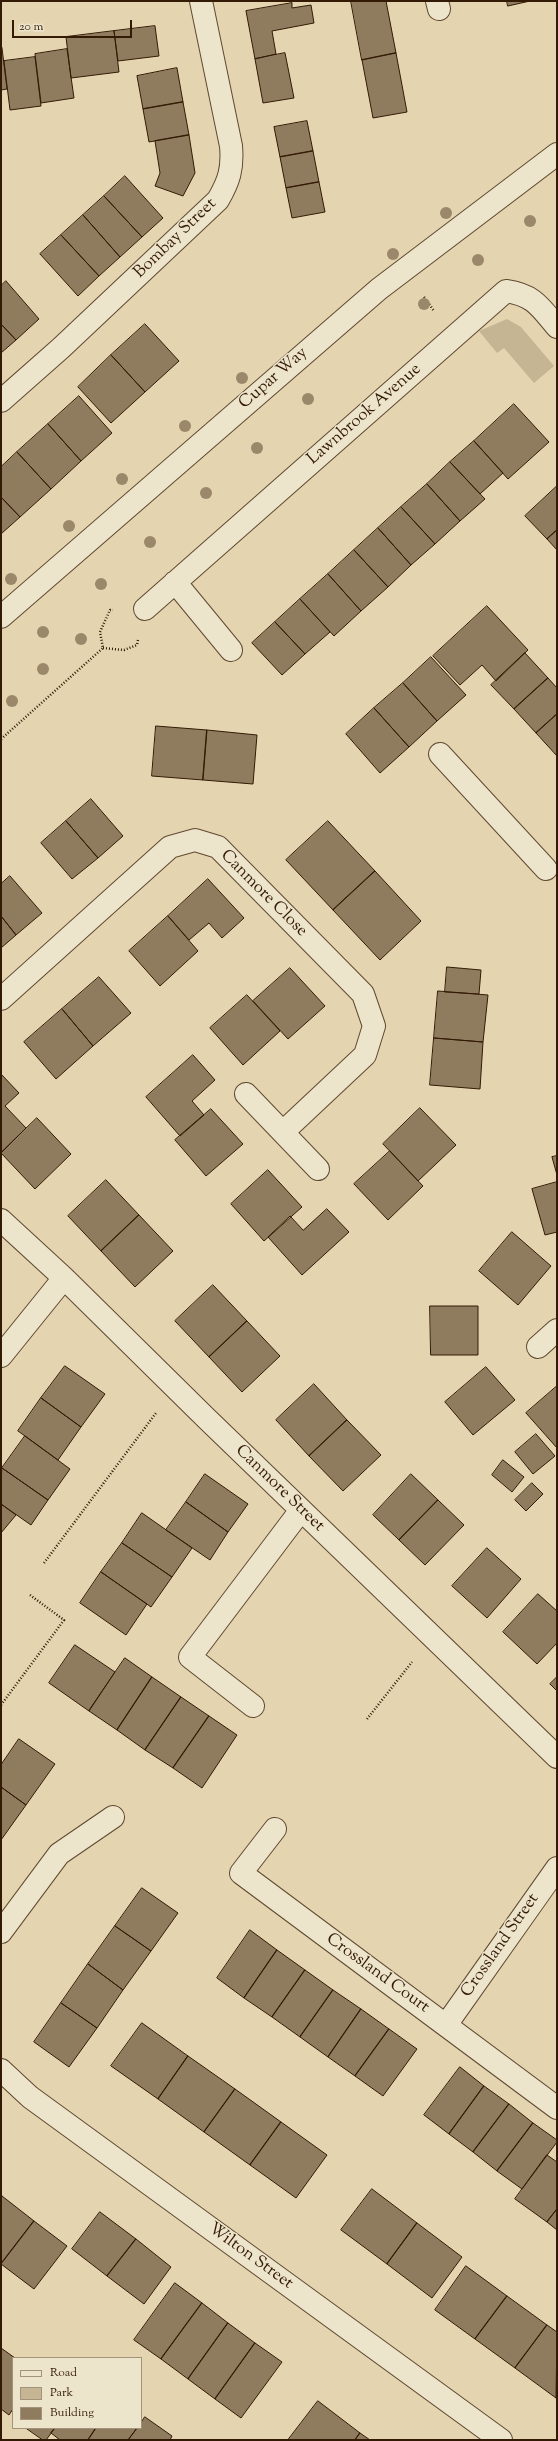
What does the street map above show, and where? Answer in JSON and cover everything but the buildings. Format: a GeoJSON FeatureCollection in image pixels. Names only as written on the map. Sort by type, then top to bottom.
{"type":"FeatureCollection","features":[{"type":"Feature","properties":{"kind":"street","name":"Bombay Street"},"geometry":{"type":"LineString","coordinates":[[1,401],[61,348],[218,200],[228,184],[232,167],[231,146],[201,1]]}},
{"type":"Feature","properties":{"kind":"street","name":"Cupar Way"},"geometry":{"type":"LineString","coordinates":[[1,617],[234,414],[404,271],[557,154]]}},
{"type":"Feature","properties":{"kind":"street","name":"Lawnbrook Avenue"},"geometry":{"type":"LineString","coordinates":[[145,609],[506,291],[523,293],[537,303],[557,327]]}},
{"type":"Feature","properties":{"kind":"street"},"geometry":{"type":"LineString","coordinates":[[175,582],[231,650]]}},
{"type":"Feature","properties":{"kind":"street"},"geometry":{"type":"LineString","coordinates":[[440,754],[553,870]]}},
{"type":"Feature","properties":{"kind":"street","name":"Canmore Close"},"geometry":{"type":"LineString","coordinates":[[1,998],[170,847],[195,840],[218,847],[363,994],[374,1026],[365,1055],[283,1132]]}},
{"type":"Feature","properties":{"kind":"street"},"geometry":{"type":"LineString","coordinates":[[246,1094],[318,1169]]}},
{"type":"Feature","properties":{"kind":"street","name":"Canmore Street"},"geometry":{"type":"LineString","coordinates":[[1,1220],[64,1278],[175,1388],[557,1757]]}},
{"type":"Feature","properties":{"kind":"street"},"geometry":{"type":"LineString","coordinates":[[1,1356],[64,1278]]}},
{"type":"Feature","properties":{"kind":"street"},"geometry":{"type":"LineString","coordinates":[[538,1347],[557,1330]]}},
{"type":"Feature","properties":{"kind":"street"},"geometry":{"type":"LineString","coordinates":[[253,1706],[190,1657],[301,1510]]}},
{"type":"Feature","properties":{"kind":"street"},"geometry":{"type":"LineString","coordinates":[[1,1932],[59,1854],[113,1817]]}},
{"type":"Feature","properties":{"kind":"street","name":"Crossland Court"},"geometry":{"type":"LineString","coordinates":[[275,1829],[241,1873],[557,2108]]}},
{"type":"Feature","properties":{"kind":"street","name":"Crossland Street"},"geometry":{"type":"LineString","coordinates":[[446,2025],[557,1868]]}},
{"type":"Feature","properties":{"kind":"street","name":"Wilton Street"},"geometry":{"type":"LineString","coordinates":[[1,2070],[30,2097],[502,2440]]}},
{"type":"Feature","properties":{"kind":"path"},"geometry":{"type":"LineString","coordinates":[[404,271],[453,337]]}},
{"type":"Feature","properties":{"kind":"path"},"geometry":{"type":"LineString","coordinates":[[1,739],[103,648],[100,632],[110,610],[145,609]]}},
{"type":"Feature","properties":{"kind":"path"},"geometry":{"type":"LineString","coordinates":[[44,1563],[175,1388]]}},
{"type":"Feature","properties":{"kind":"path"},"geometry":{"type":"LineString","coordinates":[[1,1705],[64,1620],[30,1595]]}},
{"type":"Feature","properties":{"kind":"path"},"geometry":{"type":"LineString","coordinates":[[367,1720],[432,1637]]}},
{"type":"Feature","properties":{"kind":"green space"},"geometry":{"type":"Polygon","coordinates":[[[507,319],[521,327],[554,366],[534,383],[504,348],[497,353],[479,331],[507,319]]]}}]}
